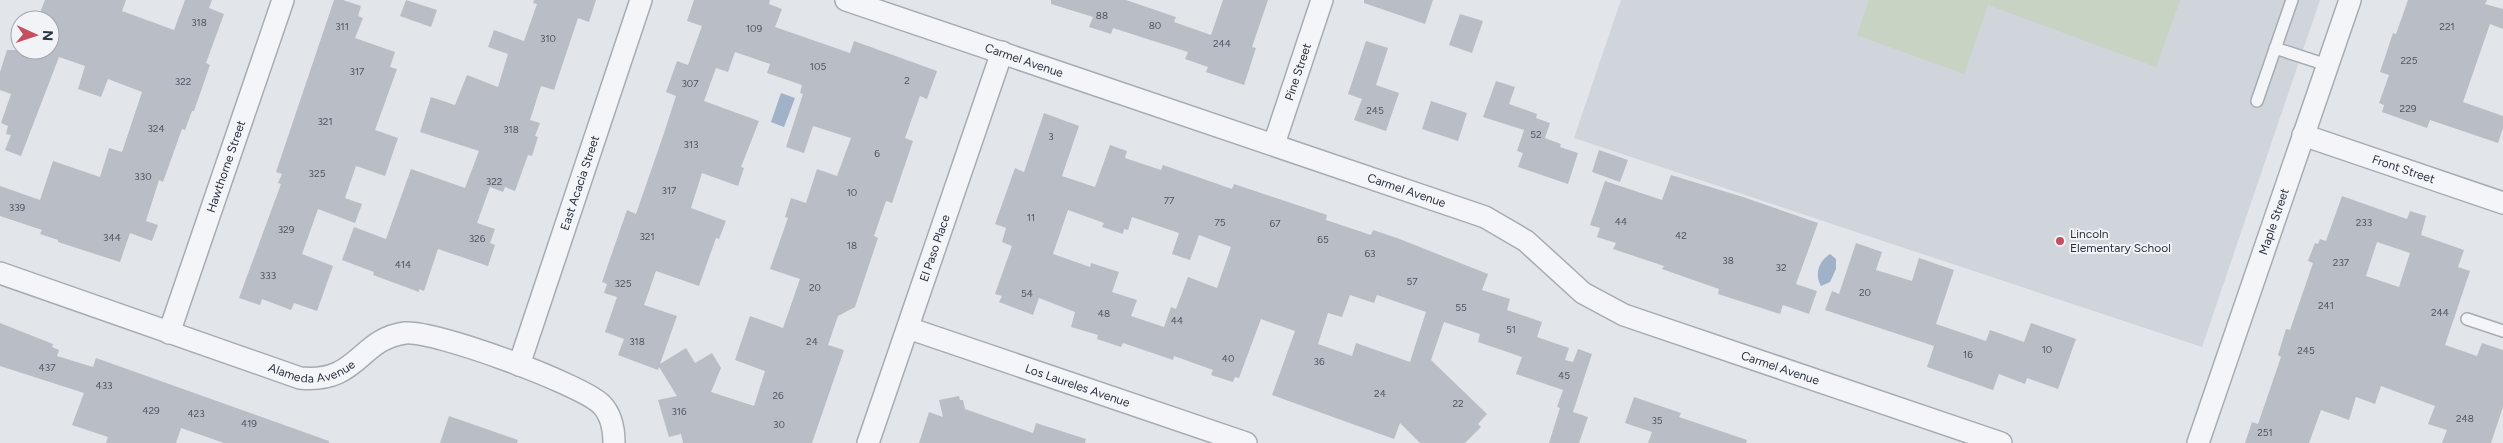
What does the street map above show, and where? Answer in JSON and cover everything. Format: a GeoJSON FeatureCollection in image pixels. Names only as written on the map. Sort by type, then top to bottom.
{"type":"FeatureCollection","features":[{"type":"Feature","properties":{"kind":"street","name":"Hawthorne Street"},"geometry":{"type":"LineString","coordinates":[[169,333],[283,0]]}},
{"type":"Feature","properties":{"kind":"street","name":"East Acacia Street"},"geometry":{"type":"LineString","coordinates":[[519,365],[641,0]]}},
{"type":"Feature","properties":{"kind":"street","name":"Carmel Avenue"},"geometry":{"type":"LineString","coordinates":[[846,0],[1486,217],[1526,241],[1583,293],[1624,315],[2001,443]]}},
{"type":"Feature","properties":{"kind":"street","name":"Pine Street"},"geometry":{"type":"LineString","coordinates":[[1274,144],[1322,0]]}},
{"type":"Feature","properties":{"kind":"street","name":"Maple Street"},"geometry":{"type":"LineString","coordinates":[[2198,443],[2350,0]]}},
{"type":"Feature","properties":{"kind":"street","name":"El Paso Place"},"geometry":{"type":"LineString","coordinates":[[868,443],[1002,52]]}},
{"type":"Feature","properties":{"kind":"street","name":"Front Street"},"geometry":{"type":"LineString","coordinates":[[2303,135],[2503,203]]}},
{"type":"Feature","properties":{"kind":"street","name":"Alameda Avenue"},"geometry":{"type":"LineString","coordinates":[[0,273],[288,374],[310,379],[337,375],[383,340],[405,333],[442,339],[519,365],[578,388],[593,397],[609,414],[614,443]]}},
{"type":"Feature","properties":{"kind":"street","name":"Los Laureles Avenue"},"geometry":{"type":"LineString","coordinates":[[908,328],[1246,443]]}},
{"type":"Feature","properties":{"kind":"lane"},"geometry":{"type":"LineString","coordinates":[[2257,101],[2292,0]]}},
{"type":"Feature","properties":{"kind":"lane"},"geometry":{"type":"LineString","coordinates":[[2275,48],[2327,65]]}},
{"type":"Feature","properties":{"kind":"lane"},"geometry":{"type":"LineString","coordinates":[[2466,318],[2503,331]]}},
{"type":"Feature","properties":{"kind":"shaded area","name":"Lincoln Elementary School"},"geometry":{"type":"Polygon","coordinates":[[[1621,0],[2320,0],[2202,347],[1574,138],[1621,0]]]}},
{"type":"Feature","properties":{"kind":"green space"},"geometry":{"type":"Polygon","coordinates":[[[1869,0],[2180,0],[2156,67],[1988,5],[1964,74],[1857,35],[1869,0]]]}},
{"type":"Feature","properties":{"kind":"water"},"geometry":{"type":"Polygon","coordinates":[[[781,93],[795,98],[784,127],[771,122],[781,93]]]}},
{"type":"Feature","properties":{"kind":"water"},"geometry":{"type":"Polygon","coordinates":[[[1830,254],[1836,259],[1836,269],[1830,282],[1821,286],[1818,277],[1820,264],[1830,254]]]}},
{"type":"Feature","properties":{"kind":"building"},"geometry":{"type":"Polygon","coordinates":[[[45,0],[126,0],[122,11],[174,30],[185,0],[212,0],[209,8],[224,14],[206,63],[210,65],[194,111],[192,111],[185,130],[182,129],[163,182],[159,180],[146,221],[158,225],[152,241],[130,233],[120,262],[58,242],[58,240],[40,234],[42,230],[0,216],[0,186],[40,200],[53,161],[100,177],[109,148],[122,152],[142,92],[108,79],[101,97],[78,89],[85,66],[60,57],[60,10],[41,10],[45,0]]]}},
{"type":"Feature","properties":{"kind":"building"},"geometry":{"type":"Polygon","coordinates":[[[334,0],[343,0],[361,6],[358,16],[363,18],[355,38],[395,52],[390,67],[397,69],[375,130],[398,138],[385,176],[356,166],[345,198],[362,204],[355,223],[318,209],[302,254],[333,266],[317,311],[294,303],[291,310],[262,299],[260,305],[239,298],[281,184],[278,183],[282,174],[276,172],[334,0]]]}},
{"type":"Feature","properties":{"kind":"building"},"geometry":{"type":"Polygon","coordinates":[[[406,0],[437,10],[431,27],[400,16],[406,0]]]}},
{"type":"Feature","properties":{"kind":"building"},"geometry":{"type":"Polygon","coordinates":[[[534,0],[596,0],[589,22],[578,18],[554,90],[541,86],[530,120],[540,123],[535,136],[538,137],[532,156],[528,155],[515,191],[505,187],[503,192],[490,187],[477,223],[495,229],[490,243],[495,245],[488,266],[438,249],[424,291],[419,289],[419,292],[373,275],[374,272],[342,260],[354,227],[386,239],[411,169],[465,188],[479,151],[420,132],[431,97],[455,105],[467,75],[498,87],[508,54],[488,47],[494,30],[524,41],[537,4],[533,3],[534,0]]]}},
{"type":"Feature","properties":{"kind":"building"},"geometry":{"type":"Polygon","coordinates":[[[694,0],[770,0],[769,4],[782,9],[775,27],[850,53],[854,41],[937,71],[927,99],[920,96],[905,138],[913,141],[892,203],[886,201],[874,236],[878,238],[855,307],[838,316],[828,345],[844,350],[812,443],[683,443],[681,434],[669,437],[658,400],[677,396],[659,367],[658,370],[618,355],[624,339],[605,332],[617,297],[604,293],[607,284],[602,282],[627,210],[636,214],[663,136],[676,96],[666,92],[677,61],[688,65],[702,26],[687,21],[694,0]],[[735,52],[728,72],[716,68],[704,101],[759,121],[741,167],[744,168],[738,186],[702,173],[691,208],[726,221],[719,239],[716,238],[699,286],[656,271],[644,305],[677,316],[660,364],[686,348],[695,363],[712,353],[721,368],[711,392],[754,406],[765,371],[735,360],[750,316],[783,328],[800,279],[770,269],[788,218],[785,217],[791,198],[806,203],[817,169],[837,176],[851,138],[813,126],[804,153],[786,147],[803,94],[800,93],[802,85],[767,73],[770,64],[735,52]]]}},
{"type":"Feature","properties":{"kind":"building"},"geometry":{"type":"Polygon","coordinates":[[[1051,0],[1126,0],[1176,17],[1174,22],[1211,35],[1223,0],[1268,0],[1252,47],[1256,48],[1244,85],[1206,72],[1208,67],[1185,59],[1188,52],[1113,28],[1111,34],[1089,27],[1093,17],[1051,4],[1051,0]]]}},
{"type":"Feature","properties":{"kind":"building"},"geometry":{"type":"Polygon","coordinates":[[[1364,0],[1433,0],[1425,24],[1364,3],[1364,0]]]}},
{"type":"Feature","properties":{"kind":"building"},"geometry":{"type":"Polygon","coordinates":[[[2408,0],[2487,0],[2485,4],[2503,9],[2503,29],[2490,24],[2463,102],[2503,116],[2503,128],[2498,143],[2430,120],[2427,128],[2382,112],[2384,105],[2379,103],[2389,75],[2380,72],[2393,33],[2396,34],[2408,0]]]}},
{"type":"Feature","properties":{"kind":"building"},"geometry":{"type":"Polygon","coordinates":[[[1460,14],[1483,21],[1472,53],[1449,45],[1460,14]]]}},
{"type":"Feature","properties":{"kind":"building"},"geometry":{"type":"Polygon","coordinates":[[[1366,41],[1388,48],[1376,85],[1399,93],[1386,131],[1354,120],[1362,99],[1348,94],[1366,41]]]}},
{"type":"Feature","properties":{"kind":"building"},"geometry":{"type":"Polygon","coordinates":[[[7,50],[10,50],[10,60],[58,60],[21,156],[5,150],[11,135],[6,134],[8,126],[1,123],[11,94],[0,90],[0,72],[7,50]]]}},
{"type":"Feature","properties":{"kind":"building"},"geometry":{"type":"Polygon","coordinates":[[[1496,81],[1515,87],[1509,104],[1537,114],[1536,118],[1550,123],[1545,138],[1561,144],[1560,147],[1578,153],[1568,184],[1518,167],[1523,153],[1517,151],[1524,130],[1483,117],[1496,81]]]}},
{"type":"Feature","properties":{"kind":"building"},"geometry":{"type":"Polygon","coordinates":[[[1431,101],[1467,113],[1458,141],[1422,129],[1431,101]]]}},
{"type":"Feature","properties":{"kind":"building"},"geometry":{"type":"Polygon","coordinates":[[[1044,113],[1079,126],[1062,176],[1095,187],[1110,145],[1127,151],[1125,158],[1161,170],[1163,165],[1232,189],[1234,184],[1327,215],[1326,220],[1371,235],[1373,230],[1397,238],[1488,274],[1482,290],[1510,299],[1507,310],[1542,322],[1537,337],[1569,348],[1565,360],[1573,362],[1578,349],[1592,354],[1573,412],[1588,417],[1579,443],[1549,443],[1560,408],[1557,407],[1563,390],[1516,374],[1522,357],[1478,342],[1480,334],[1444,322],[1431,360],[1487,414],[1478,424],[1481,427],[1465,443],[1420,443],[1400,423],[1394,439],[1272,395],[1295,331],[1261,319],[1239,378],[1235,377],[1233,382],[1211,375],[1213,370],[1174,356],[1173,360],[1123,343],[1121,347],[1097,339],[1098,335],[1071,327],[1075,312],[1039,298],[1033,315],[999,302],[1002,296],[995,294],[1012,246],[1002,242],[1006,228],[995,224],[1015,168],[1024,172],[1044,113]],[[1068,210],[1053,254],[1090,267],[1091,263],[1119,272],[1112,292],[1137,300],[1131,316],[1164,327],[1171,307],[1176,309],[1188,277],[1217,288],[1231,247],[1199,235],[1190,260],[1172,254],[1179,233],[1132,217],[1128,230],[1124,229],[1123,234],[1102,227],[1104,223],[1068,210]],[[1350,295],[1342,317],[1328,313],[1318,344],[1352,356],[1356,343],[1410,362],[1426,312],[1377,295],[1374,303],[1350,295]]]}},
{"type":"Feature","properties":{"kind":"building"},"geometry":{"type":"Polygon","coordinates":[[[1599,150],[1628,160],[1620,182],[1592,172],[1599,150]]]}},
{"type":"Feature","properties":{"kind":"building"},"geometry":{"type":"Polygon","coordinates":[[[1671,175],[1818,223],[1796,284],[1817,291],[1809,314],[1783,305],[1780,314],[1718,294],[1719,289],[1662,269],[1664,266],[1613,249],[1616,243],[1597,237],[1600,228],[1590,225],[1605,181],[1662,200],[1671,175]]]}},
{"type":"Feature","properties":{"kind":"building"},"geometry":{"type":"Polygon","coordinates":[[[2342,196],[2407,219],[2410,211],[2426,216],[2421,235],[2464,250],[2458,267],[2470,271],[2445,345],[2477,356],[2482,343],[2503,350],[2503,407],[2491,443],[2442,443],[2447,430],[2428,424],[2435,406],[2381,386],[2375,404],[2356,397],[2349,420],[2321,410],[2309,443],[2245,443],[2252,422],[2258,424],[2281,357],[2278,355],[2286,329],[2290,330],[2313,263],[2308,261],[2315,243],[2318,244],[2320,239],[2326,241],[2342,196]],[[2377,242],[2366,276],[2399,287],[2410,253],[2377,242]]]}},
{"type":"Feature","properties":{"kind":"building"},"geometry":{"type":"Polygon","coordinates":[[[1856,243],[1882,252],[1876,270],[1912,281],[1919,258],[1954,270],[1936,324],[1986,341],[1990,330],[2024,342],[2031,323],[2076,339],[2058,389],[2027,378],[2025,384],[1999,374],[1993,390],[1927,367],[1934,346],[1825,310],[1832,291],[1839,294],[1856,243]]]}},
{"type":"Feature","properties":{"kind":"building"},"geometry":{"type":"Polygon","coordinates":[[[0,323],[53,344],[52,347],[59,350],[57,356],[93,367],[96,358],[329,441],[329,443],[224,443],[181,428],[176,443],[106,443],[108,437],[72,425],[84,393],[0,366],[0,323]]]}},
{"type":"Feature","properties":{"kind":"building"},"geometry":{"type":"Polygon","coordinates":[[[959,396],[960,400],[963,400],[965,409],[1033,433],[1036,423],[1086,439],[1085,443],[919,443],[929,412],[943,417],[939,400],[959,396]]]}},
{"type":"Feature","properties":{"kind":"building"},"geometry":{"type":"Polygon","coordinates":[[[1634,397],[1681,413],[1679,417],[1747,440],[1746,443],[1648,443],[1652,432],[1625,423],[1634,397]]]}},
{"type":"Feature","properties":{"kind":"building"},"geometry":{"type":"Polygon","coordinates":[[[449,416],[518,440],[517,443],[440,443],[449,416]]]}},
{"type":"Feature","properties":{"kind":"place","name":"Lincoln Elementary School"},"geometry":{"type":"Point","coordinates":[2060,241]}}]}
